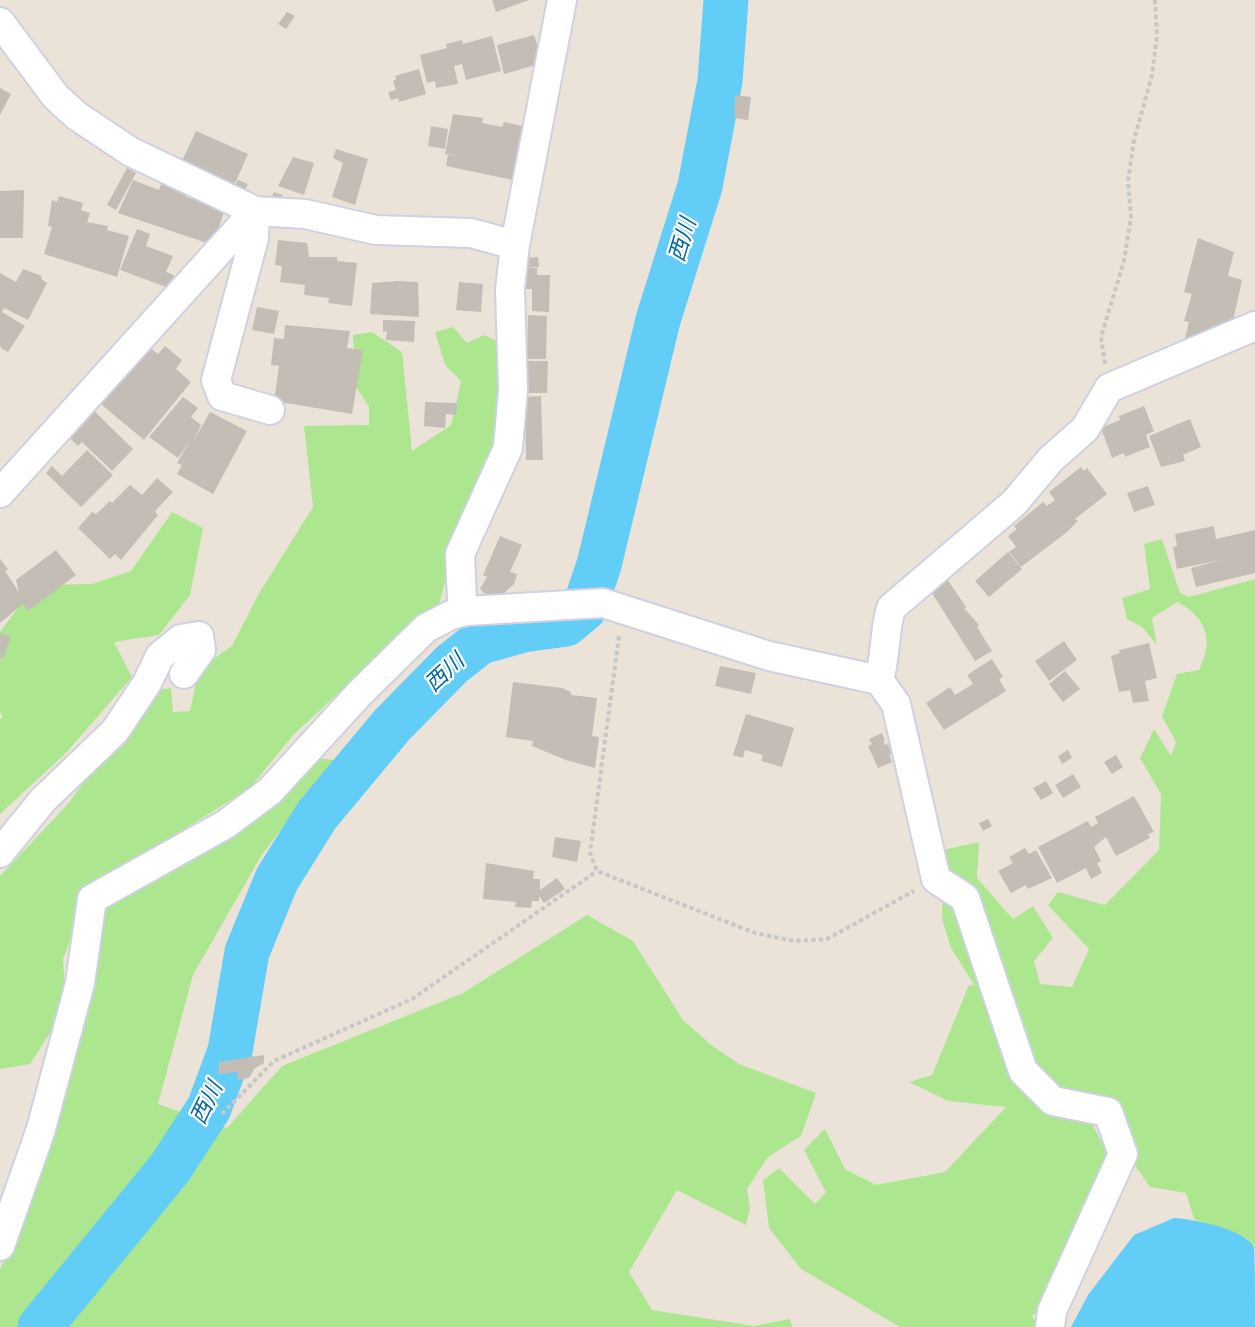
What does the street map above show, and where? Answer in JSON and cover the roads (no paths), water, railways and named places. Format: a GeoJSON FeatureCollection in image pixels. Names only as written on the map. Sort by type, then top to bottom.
{"type":"FeatureCollection","features":[{"type":"Feature","properties":{"kind":"street"},"geometry":{"type":"LineString","coordinates":[[467,611],[462,601],[460,554],[508,448],[513,390],[510,289],[515,245],[562,0]]}},
{"type":"Feature","properties":{"kind":"street"},"geometry":{"type":"LineString","coordinates":[[0,22],[56,97],[78,116],[130,152],[255,211],[305,214],[376,230],[471,233],[515,245]]}},
{"type":"Feature","properties":{"kind":"street"},"geometry":{"type":"LineString","coordinates":[[255,211],[254,238],[216,380],[222,396],[270,410]]}},
{"type":"Feature","properties":{"kind":"street"},"geometry":{"type":"LineString","coordinates":[[0,493],[255,211]]}},
{"type":"Feature","properties":{"kind":"street"},"geometry":{"type":"LineString","coordinates":[[879,680],[885,658],[885,631],[891,608],[1014,503],[1051,459],[1085,429],[1109,388],[1255,326]]}},
{"type":"Feature","properties":{"kind":"street"},"geometry":{"type":"LineString","coordinates":[[0,1245],[41,1129],[80,983],[92,899],[226,824],[270,791],[359,694],[426,628],[451,615],[467,611],[603,603],[769,656],[879,680],[896,704],[936,879],[965,897],[1023,1071],[1053,1101],[1108,1112],[1123,1154],[1052,1311],[1050,1327]]}},
{"type":"Feature","properties":{"kind":"street"},"geometry":{"type":"LineString","coordinates":[[0,853],[43,800],[116,731],[147,683],[160,656],[181,639],[199,636],[201,650],[184,674]]}},
{"type":"Feature","properties":{"kind":"water"},"geometry":{"type":"Polygon","coordinates":[[[1174,1218],[1218,1226],[1241,1235],[1249,1241],[1254,1248],[1255,1327],[1071,1327],[1088,1295],[1134,1235],[1174,1218]]]}},
{"type":"Feature","properties":{"kind":"waterway","name":"西川"},"geometry":{"type":"LineString","coordinates":[[40,1327],[170,1168],[209,1108],[230,1051],[247,952],[277,879],[317,815],[392,725],[452,664],[480,642],[523,630],[566,624],[584,609],[599,565],[658,320],[700,186],[720,81],[726,0]]}}]}
